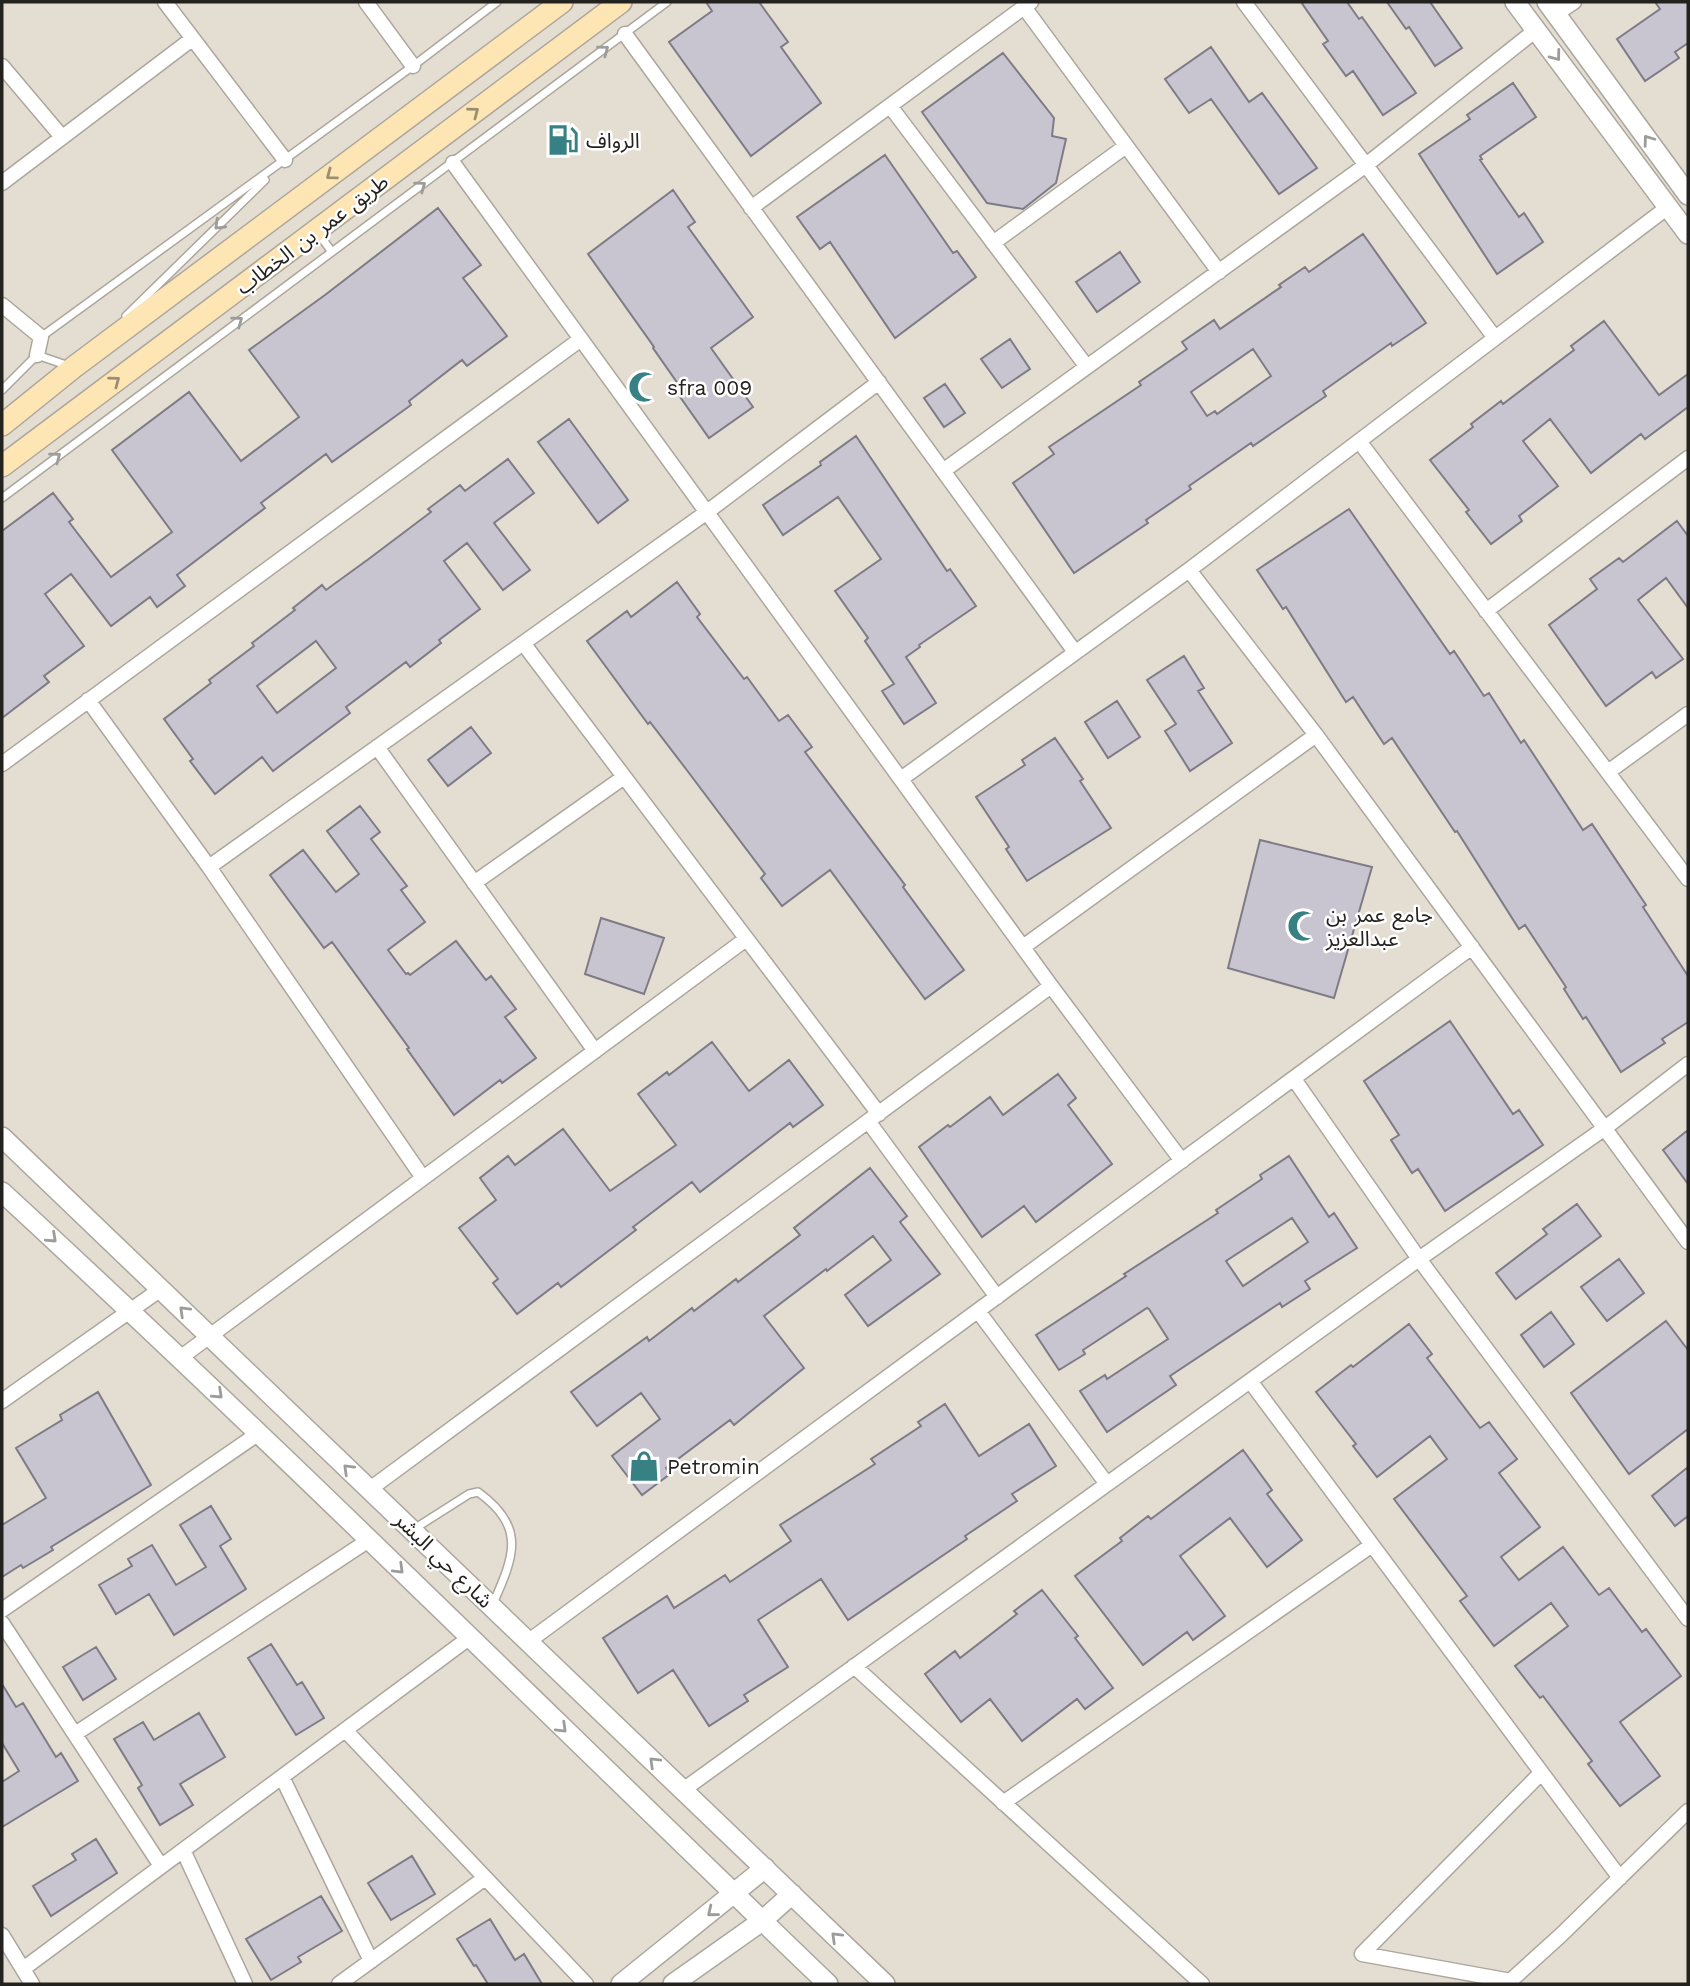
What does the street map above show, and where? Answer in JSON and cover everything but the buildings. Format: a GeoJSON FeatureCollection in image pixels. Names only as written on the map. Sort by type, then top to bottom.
{"type":"FeatureCollection","features":[{"type":"Feature","properties":{"kind":"main road","name":"طريق عمر بن الخطاب"},"geometry":{"type":"LineString","coordinates":[[2,425],[74,367],[562,2]]}},
{"type":"Feature","properties":{"kind":"main road","name":"طريق عمر بن الخطاب"},"geometry":{"type":"LineString","coordinates":[[2,466],[621,2]]}},
{"type":"Feature","properties":{"kind":"street"},"geometry":{"type":"LineString","coordinates":[[164,2],[285,160]]}},
{"type":"Feature","properties":{"kind":"street"},"geometry":{"type":"LineString","coordinates":[[366,2],[413,66]]}},
{"type":"Feature","properties":{"kind":"street"},"geometry":{"type":"LineString","coordinates":[[1244,2],[1495,338]]}},
{"type":"Feature","properties":{"kind":"street"},"geometry":{"type":"LineString","coordinates":[[1515,2],[1688,234]]}},
{"type":"Feature","properties":{"kind":"street"},"geometry":{"type":"LineString","coordinates":[[1574,2],[1551,8],[1687,191]]}},
{"type":"Feature","properties":{"kind":"street"},"geometry":{"type":"LineString","coordinates":[[751,208],[1027,4],[1126,146],[1219,272]]}},
{"type":"Feature","properties":{"kind":"street"},"geometry":{"type":"LineString","coordinates":[[943,471],[1366,165],[1536,30]]}},
{"type":"Feature","properties":{"kind":"street"},"geometry":{"type":"LineString","coordinates":[[625,34],[1075,652]]}},
{"type":"Feature","properties":{"kind":"street"},"geometry":{"type":"LineString","coordinates":[[2,183],[192,38]]}},
{"type":"Feature","properties":{"kind":"street"},"geometry":{"type":"LineString","coordinates":[[2,66],[62,137]]}},
{"type":"Feature","properties":{"kind":"street"},"geometry":{"type":"LineString","coordinates":[[890,106],[1087,367]]}},
{"type":"Feature","properties":{"kind":"street"},"geometry":{"type":"LineString","coordinates":[[993,243],[1126,146]]}},
{"type":"Feature","properties":{"kind":"street"},"geometry":{"type":"LineString","coordinates":[[453,163],[1051,986],[1182,1161]]}},
{"type":"Feature","properties":{"kind":"street"},"geometry":{"type":"LineString","coordinates":[[901,779],[1189,570],[1668,206]]}},
{"type":"Feature","properties":{"kind":"street"},"geometry":{"type":"LineString","coordinates":[[2,304],[41,338],[37,355]]}},
{"type":"Feature","properties":{"kind":"street"},"geometry":{"type":"LineString","coordinates":[[2,764],[581,339]]}},
{"type":"Feature","properties":{"kind":"street"},"geometry":{"type":"LineString","coordinates":[[209,867],[707,512],[879,382]]}},
{"type":"Feature","properties":{"kind":"street"},"geometry":{"type":"LineString","coordinates":[[1359,441],[1688,877]]}},
{"type":"Feature","properties":{"kind":"street"},"geometry":{"type":"LineString","coordinates":[[1486,611],[1688,457]]}},
{"type":"Feature","properties":{"kind":"street"},"geometry":{"type":"LineString","coordinates":[[1189,570],[1316,735],[1688,1242]]}},
{"type":"Feature","properties":{"kind":"street"},"geometry":{"type":"LineString","coordinates":[[523,643],[746,939],[996,1297]]}},
{"type":"Feature","properties":{"kind":"street"},"geometry":{"type":"LineString","coordinates":[[88,701],[209,867],[423,1178]]}},
{"type":"Feature","properties":{"kind":"street"},"geometry":{"type":"LineString","coordinates":[[1608,772],[1688,714]]}},
{"type":"Feature","properties":{"kind":"street"},"geometry":{"type":"LineString","coordinates":[[1023,947],[1316,735]]}},
{"type":"Feature","properties":{"kind":"street"},"geometry":{"type":"LineString","coordinates":[[377,747],[595,1051]]}},
{"type":"Feature","properties":{"kind":"street"},"geometry":{"type":"LineString","coordinates":[[474,883],[624,777]]}},
{"type":"Feature","properties":{"kind":"street"},"geometry":{"type":"LineString","coordinates":[[180,1358],[746,939]]}},
{"type":"Feature","properties":{"kind":"street"},"geometry":{"type":"LineString","coordinates":[[529,1641],[1472,947]]}},
{"type":"Feature","properties":{"kind":"street"},"geometry":{"type":"LineString","coordinates":[[370,1489],[1051,986]]}},
{"type":"Feature","properties":{"kind":"street"},"geometry":{"type":"LineString","coordinates":[[682,1790],[1605,1128],[1688,1064]]}},
{"type":"Feature","properties":{"kind":"street"},"geometry":{"type":"LineString","coordinates":[[1294,1079],[1419,1259],[1688,1619]]}},
{"type":"Feature","properties":{"kind":"street","name":"شارع حي البشر"},"geometry":{"type":"LineString","coordinates":[[2,1137],[885,1984]]}},
{"type":"Feature","properties":{"kind":"street"},"geometry":{"type":"LineString","coordinates":[[2,1192],[259,1433],[828,1984]]}},
{"type":"Feature","properties":{"kind":"street"},"geometry":{"type":"LineString","coordinates":[[2,1401],[161,1289]]}},
{"type":"Feature","properties":{"kind":"street"},"geometry":{"type":"LineString","coordinates":[[978,1311],[1107,1484]]}},
{"type":"Feature","properties":{"kind":"street"},"geometry":{"type":"LineString","coordinates":[[1250,1381],[1620,1878]]}},
{"type":"Feature","properties":{"kind":"street"},"geometry":{"type":"LineString","coordinates":[[2,1610],[259,1433]]}},
{"type":"Feature","properties":{"kind":"street"},"geometry":{"type":"LineString","coordinates":[[75,1734],[369,1540]]}},
{"type":"Feature","properties":{"kind":"street"},"geometry":{"type":"LineString","coordinates":[[1003,1803],[1373,1545]]}},
{"type":"Feature","properties":{"kind":"street"},"geometry":{"type":"LineString","coordinates":[[2,1623],[162,1866]]}},
{"type":"Feature","properties":{"kind":"street"},"geometry":{"type":"LineString","coordinates":[[23,1969],[469,1638]]}},
{"type":"Feature","properties":{"kind":"street"},"geometry":{"type":"LineString","coordinates":[[854,1667],[1202,1984]]}},
{"type":"Feature","properties":{"kind":"street"},"geometry":{"type":"LineString","coordinates":[[345,1730],[586,1984]]}},
{"type":"Feature","properties":{"kind":"street"},"geometry":{"type":"LineString","coordinates":[[1541,1773],[1362,1954],[1509,1982],[1688,1811]]}},
{"type":"Feature","properties":{"kind":"street"},"geometry":{"type":"LineString","coordinates":[[282,1777],[371,1961]]}},
{"type":"Feature","properties":{"kind":"street"},"geometry":{"type":"LineString","coordinates":[[183,1850],[246,1984]]}},
{"type":"Feature","properties":{"kind":"street"},"geometry":{"type":"LineString","coordinates":[[621,1984],[765,1868]]}},
{"type":"Feature","properties":{"kind":"street"},"geometry":{"type":"LineString","coordinates":[[339,1984],[485,1878]]}},
{"type":"Feature","properties":{"kind":"street"},"geometry":{"type":"LineString","coordinates":[[673,1984],[762,1921],[792,1894]]}},
{"type":"Feature","properties":{"kind":"street"},"geometry":{"type":"LineString","coordinates":[[2,1935],[32,1984]]}},
{"type":"Feature","properties":{"kind":"lane"},"geometry":{"type":"LineString","coordinates":[[41,338],[497,2]]}},
{"type":"Feature","properties":{"kind":"lane"},"geometry":{"type":"LineString","coordinates":[[2,498],[667,2]]}},
{"type":"Feature","properties":{"kind":"lane"},"geometry":{"type":"LineString","coordinates":[[2,390],[37,355],[74,367],[285,160]]}},
{"type":"Feature","properties":{"kind":"lane"},"geometry":{"type":"LineString","coordinates":[[317,231],[331,252]]}},
{"type":"Feature","properties":{"kind":"lane"},"geometry":{"type":"LineString","coordinates":[[412,1530],[469,1494],[478,1492],[486,1498],[508,1522],[512,1533],[512,1562],[492,1606]]}},
{"type":"Feature","properties":{"kind":"place","name":"الرواف"},"geometry":{"type":"Point","coordinates":[563,140]}},
{"type":"Feature","properties":{"kind":"place","name":"sfra 009"},"geometry":{"type":"Point","coordinates":[644,387]}},
{"type":"Feature","properties":{"kind":"place","name":"جامع عمر بن عبدالعزيز"},"geometry":{"type":"Point","coordinates":[1303,926]}},
{"type":"Feature","properties":{"kind":"place","name":"Petromin"},"geometry":{"type":"Point","coordinates":[644,1466]}}]}
